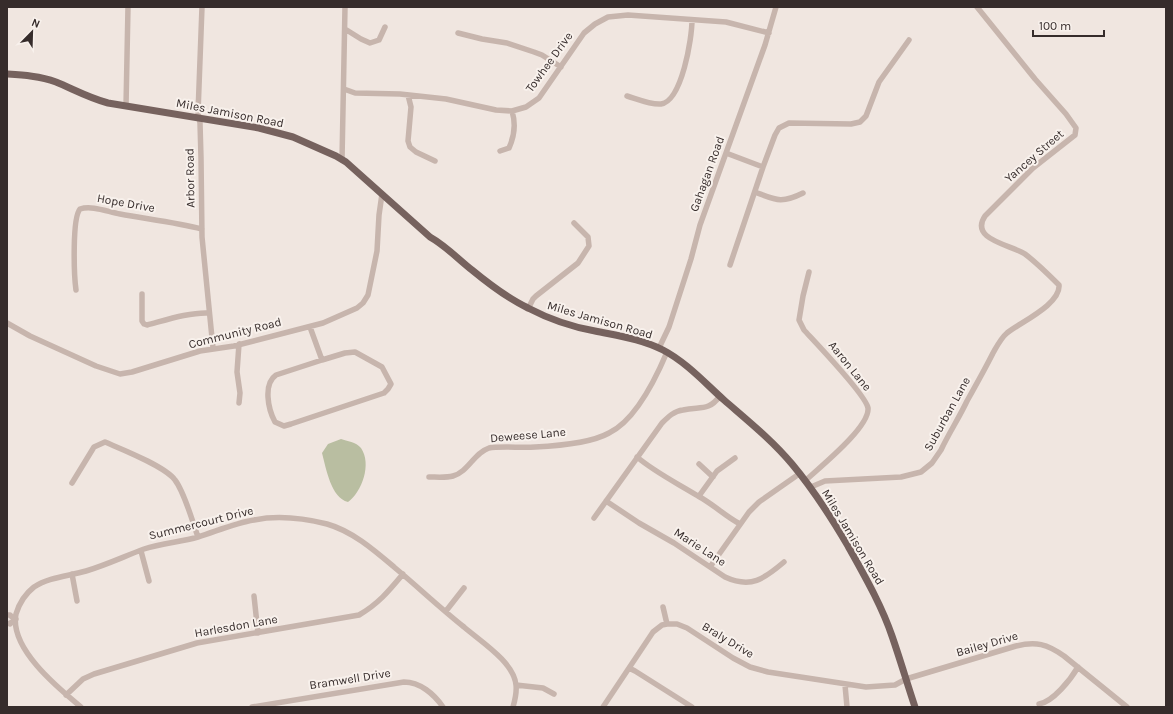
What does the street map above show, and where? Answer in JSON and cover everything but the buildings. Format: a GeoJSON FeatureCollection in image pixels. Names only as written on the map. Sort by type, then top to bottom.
{"type":"FeatureCollection","features":[{"type":"Feature","properties":{"kind":"main road","name":"Miles Jamison Road"},"geometry":{"type":"LineString","coordinates":[[7,74],[25,75],[48,80],[98,100],[259,128],[304,142],[346,162],[430,237],[441,243],[493,287],[528,309],[542,316],[568,325],[634,339],[659,348],[679,360],[774,445],[811,487],[830,516],[871,588],[892,634],[915,707]]}},
{"type":"Feature","properties":{"kind":"street"},"geometry":{"type":"LineString","coordinates":[[126,106],[128,7]]}},
{"type":"Feature","properties":{"kind":"street","name":"Arbor Road"},"geometry":{"type":"LineString","coordinates":[[202,7],[199,118],[202,229],[213,348]]}},
{"type":"Feature","properties":{"kind":"street"},"geometry":{"type":"LineString","coordinates":[[342,160],[345,7]]}},
{"type":"Feature","properties":{"kind":"street","name":"Gahagan Road"},"geometry":{"type":"LineString","coordinates":[[659,348],[668,327],[691,259],[700,225],[769,33],[776,7]]}},
{"type":"Feature","properties":{"kind":"street","name":"Yancey Street"},"geometry":{"type":"LineString","coordinates":[[977,7],[1076,128],[1075,135],[1033,168],[985,216],[981,225],[984,233],[989,238],[1023,252],[1059,285],[1060,290],[1058,295],[1050,302]]}},
{"type":"Feature","properties":{"kind":"street","name":"Towhee Drive"},"geometry":{"type":"LineString","coordinates":[[344,88],[355,93],[408,95],[446,99],[496,110],[512,111],[526,107],[535,101],[541,95],[584,34],[595,24],[608,17],[628,15],[726,22],[769,33]]}},
{"type":"Feature","properties":{"kind":"street"},"geometry":{"type":"LineString","coordinates":[[627,96],[657,104],[665,102],[671,98],[676,90],[687,58],[692,20]]}},
{"type":"Feature","properties":{"kind":"street"},"geometry":{"type":"LineString","coordinates":[[345,29],[370,43],[379,40],[385,27]]}},
{"type":"Feature","properties":{"kind":"street"},"geometry":{"type":"LineString","coordinates":[[458,33],[507,43],[542,55],[561,67]]}},
{"type":"Feature","properties":{"kind":"street"},"geometry":{"type":"LineString","coordinates":[[730,265],[763,167],[777,131],[785,124],[851,124],[863,120],[868,112],[879,82],[909,40]]}},
{"type":"Feature","properties":{"kind":"street"},"geometry":{"type":"LineString","coordinates":[[408,95],[411,107],[408,141],[410,147],[416,152],[436,161]]}},
{"type":"Feature","properties":{"kind":"street"},"geometry":{"type":"LineString","coordinates":[[500,151],[509,148],[515,132],[512,111]]}},
{"type":"Feature","properties":{"kind":"street"},"geometry":{"type":"LineString","coordinates":[[726,153],[763,167]]}},
{"type":"Feature","properties":{"kind":"street"},"geometry":{"type":"LineString","coordinates":[[755,192],[779,201],[803,193]]}},
{"type":"Feature","properties":{"kind":"street","name":"Community Road"},"geometry":{"type":"LineString","coordinates":[[7,323],[30,336],[96,366],[120,374],[132,372],[213,348],[239,344],[310,327],[354,310],[360,306],[368,295],[377,251],[382,194]]}},
{"type":"Feature","properties":{"kind":"street","name":"Hope Drive"},"geometry":{"type":"LineString","coordinates":[[76,290],[74,257],[77,214],[80,209],[90,208],[202,229]]}},
{"type":"Feature","properties":{"kind":"street"},"geometry":{"type":"LineString","coordinates":[[528,309],[533,299],[578,263],[587,250],[589,246],[588,237],[574,223]]}},
{"type":"Feature","properties":{"kind":"street","name":"Aaron Lane"},"geometry":{"type":"LineString","coordinates":[[805,481],[846,443],[860,427],[866,418],[868,407],[860,394],[804,330],[798,320],[809,272]]}},
{"type":"Feature","properties":{"kind":"street"},"geometry":{"type":"LineString","coordinates":[[142,294],[142,321],[147,325],[202,312],[209,313]]}},
{"type":"Feature","properties":{"kind":"street","name":"Suburban Lane"},"geometry":{"type":"LineString","coordinates":[[811,487],[825,481],[901,477],[925,470],[935,460],[941,450],[986,365],[1002,339],[1007,333],[1050,302]]}},
{"type":"Feature","properties":{"kind":"street"},"geometry":{"type":"LineString","coordinates":[[310,327],[322,360]]}},
{"type":"Feature","properties":{"kind":"street"},"geometry":{"type":"LineString","coordinates":[[239,344],[236,372],[240,393],[239,404]]}},
{"type":"Feature","properties":{"kind":"street"},"geometry":{"type":"LineString","coordinates":[[345,352],[355,352],[382,367],[390,384],[388,389],[384,392],[291,424],[284,426],[274,422],[269,407],[269,387],[272,378],[276,375],[322,360],[345,352]]}},
{"type":"Feature","properties":{"kind":"street","name":"Deweese Lane"},"geometry":{"type":"LineString","coordinates":[[429,477],[454,476],[466,467],[481,452],[490,448],[554,446],[597,438],[610,433],[622,424],[637,406],[659,370],[667,352]]}},
{"type":"Feature","properties":{"kind":"street"},"geometry":{"type":"LineString","coordinates":[[594,518],[662,423],[670,416],[684,410],[708,407],[715,403],[720,396]]}},
{"type":"Feature","properties":{"kind":"street"},"geometry":{"type":"LineString","coordinates":[[72,484],[97,445],[105,442],[156,466],[174,478],[179,486],[198,537]]}},
{"type":"Feature","properties":{"kind":"street"},"geometry":{"type":"LineString","coordinates":[[637,457],[673,483],[699,496],[740,524]]}},
{"type":"Feature","properties":{"kind":"street"},"geometry":{"type":"LineString","coordinates":[[699,496],[719,469],[735,458]]}},
{"type":"Feature","properties":{"kind":"street"},"geometry":{"type":"LineString","coordinates":[[699,464],[713,477]]}},
{"type":"Feature","properties":{"kind":"street"},"geometry":{"type":"LineString","coordinates":[[710,567],[749,512],[759,502],[799,474]]}},
{"type":"Feature","properties":{"kind":"street","name":"Marie Lane"},"geometry":{"type":"LineString","coordinates":[[606,501],[733,581],[748,582],[766,577],[784,562]]}},
{"type":"Feature","properties":{"kind":"street","name":"Summercourt Drive"},"geometry":{"type":"LineString","coordinates":[[15,619],[22,600],[34,588],[44,582],[106,564],[141,551],[198,537],[254,520],[288,518],[304,519],[329,525],[370,546],[505,663],[513,674],[516,685]]}},
{"type":"Feature","properties":{"kind":"street"},"geometry":{"type":"LineString","coordinates":[[141,551],[149,581]]}},
{"type":"Feature","properties":{"kind":"street"},"geometry":{"type":"LineString","coordinates":[[72,574],[77,601]]}},
{"type":"Feature","properties":{"kind":"street","name":"Harlesdon Lane"},"geometry":{"type":"LineString","coordinates":[[66,695],[83,679],[94,674],[197,643],[359,615],[373,607],[403,574]]}},
{"type":"Feature","properties":{"kind":"street"},"geometry":{"type":"LineString","coordinates":[[446,611],[464,588]]}},
{"type":"Feature","properties":{"kind":"street"},"geometry":{"type":"LineString","coordinates":[[254,596],[258,633]]}},
{"type":"Feature","properties":{"kind":"street"},"geometry":{"type":"LineString","coordinates":[[603,707],[653,632],[662,625],[667,624],[662,607]]}},
{"type":"Feature","properties":{"kind":"street"},"geometry":{"type":"LineString","coordinates":[[7,615],[10,615],[15,619],[16,629],[26,650],[49,678],[80,707]]}},
{"type":"Feature","properties":{"kind":"street"},"geometry":{"type":"LineString","coordinates":[[7,624],[10,624],[15,619]]}},
{"type":"Feature","properties":{"kind":"street","name":"Braly Drive"},"geometry":{"type":"LineString","coordinates":[[667,624],[672,623],[682,626],[733,658],[756,669],[787,676],[866,688],[898,684],[906,679]]}},
{"type":"Feature","properties":{"kind":"street","name":"Bailey Drive"},"geometry":{"type":"LineString","coordinates":[[906,679],[1026,644],[1036,643],[1060,653],[1127,707]]}},
{"type":"Feature","properties":{"kind":"street"},"geometry":{"type":"LineString","coordinates":[[1039,704],[1046,703],[1058,692],[1078,667]]}},
{"type":"Feature","properties":{"kind":"street"},"geometry":{"type":"LineString","coordinates":[[629,668],[646,677],[692,707]]}},
{"type":"Feature","properties":{"kind":"street","name":"Bramwell Drive"},"geometry":{"type":"LineString","coordinates":[[252,707],[404,682],[412,683],[428,691],[443,707]]}},
{"type":"Feature","properties":{"kind":"street"},"geometry":{"type":"LineString","coordinates":[[845,684],[847,707]]}},
{"type":"Feature","properties":{"kind":"street"},"geometry":{"type":"LineString","coordinates":[[513,707],[516,685],[542,688],[554,694]]}},
{"type":"Feature","properties":{"kind":"green space"},"geometry":{"type":"Polygon","coordinates":[[[341,439],[357,444],[361,448],[366,462],[364,477],[361,485],[348,502],[337,495],[333,489],[322,453],[328,444],[341,439]]]}}]}
